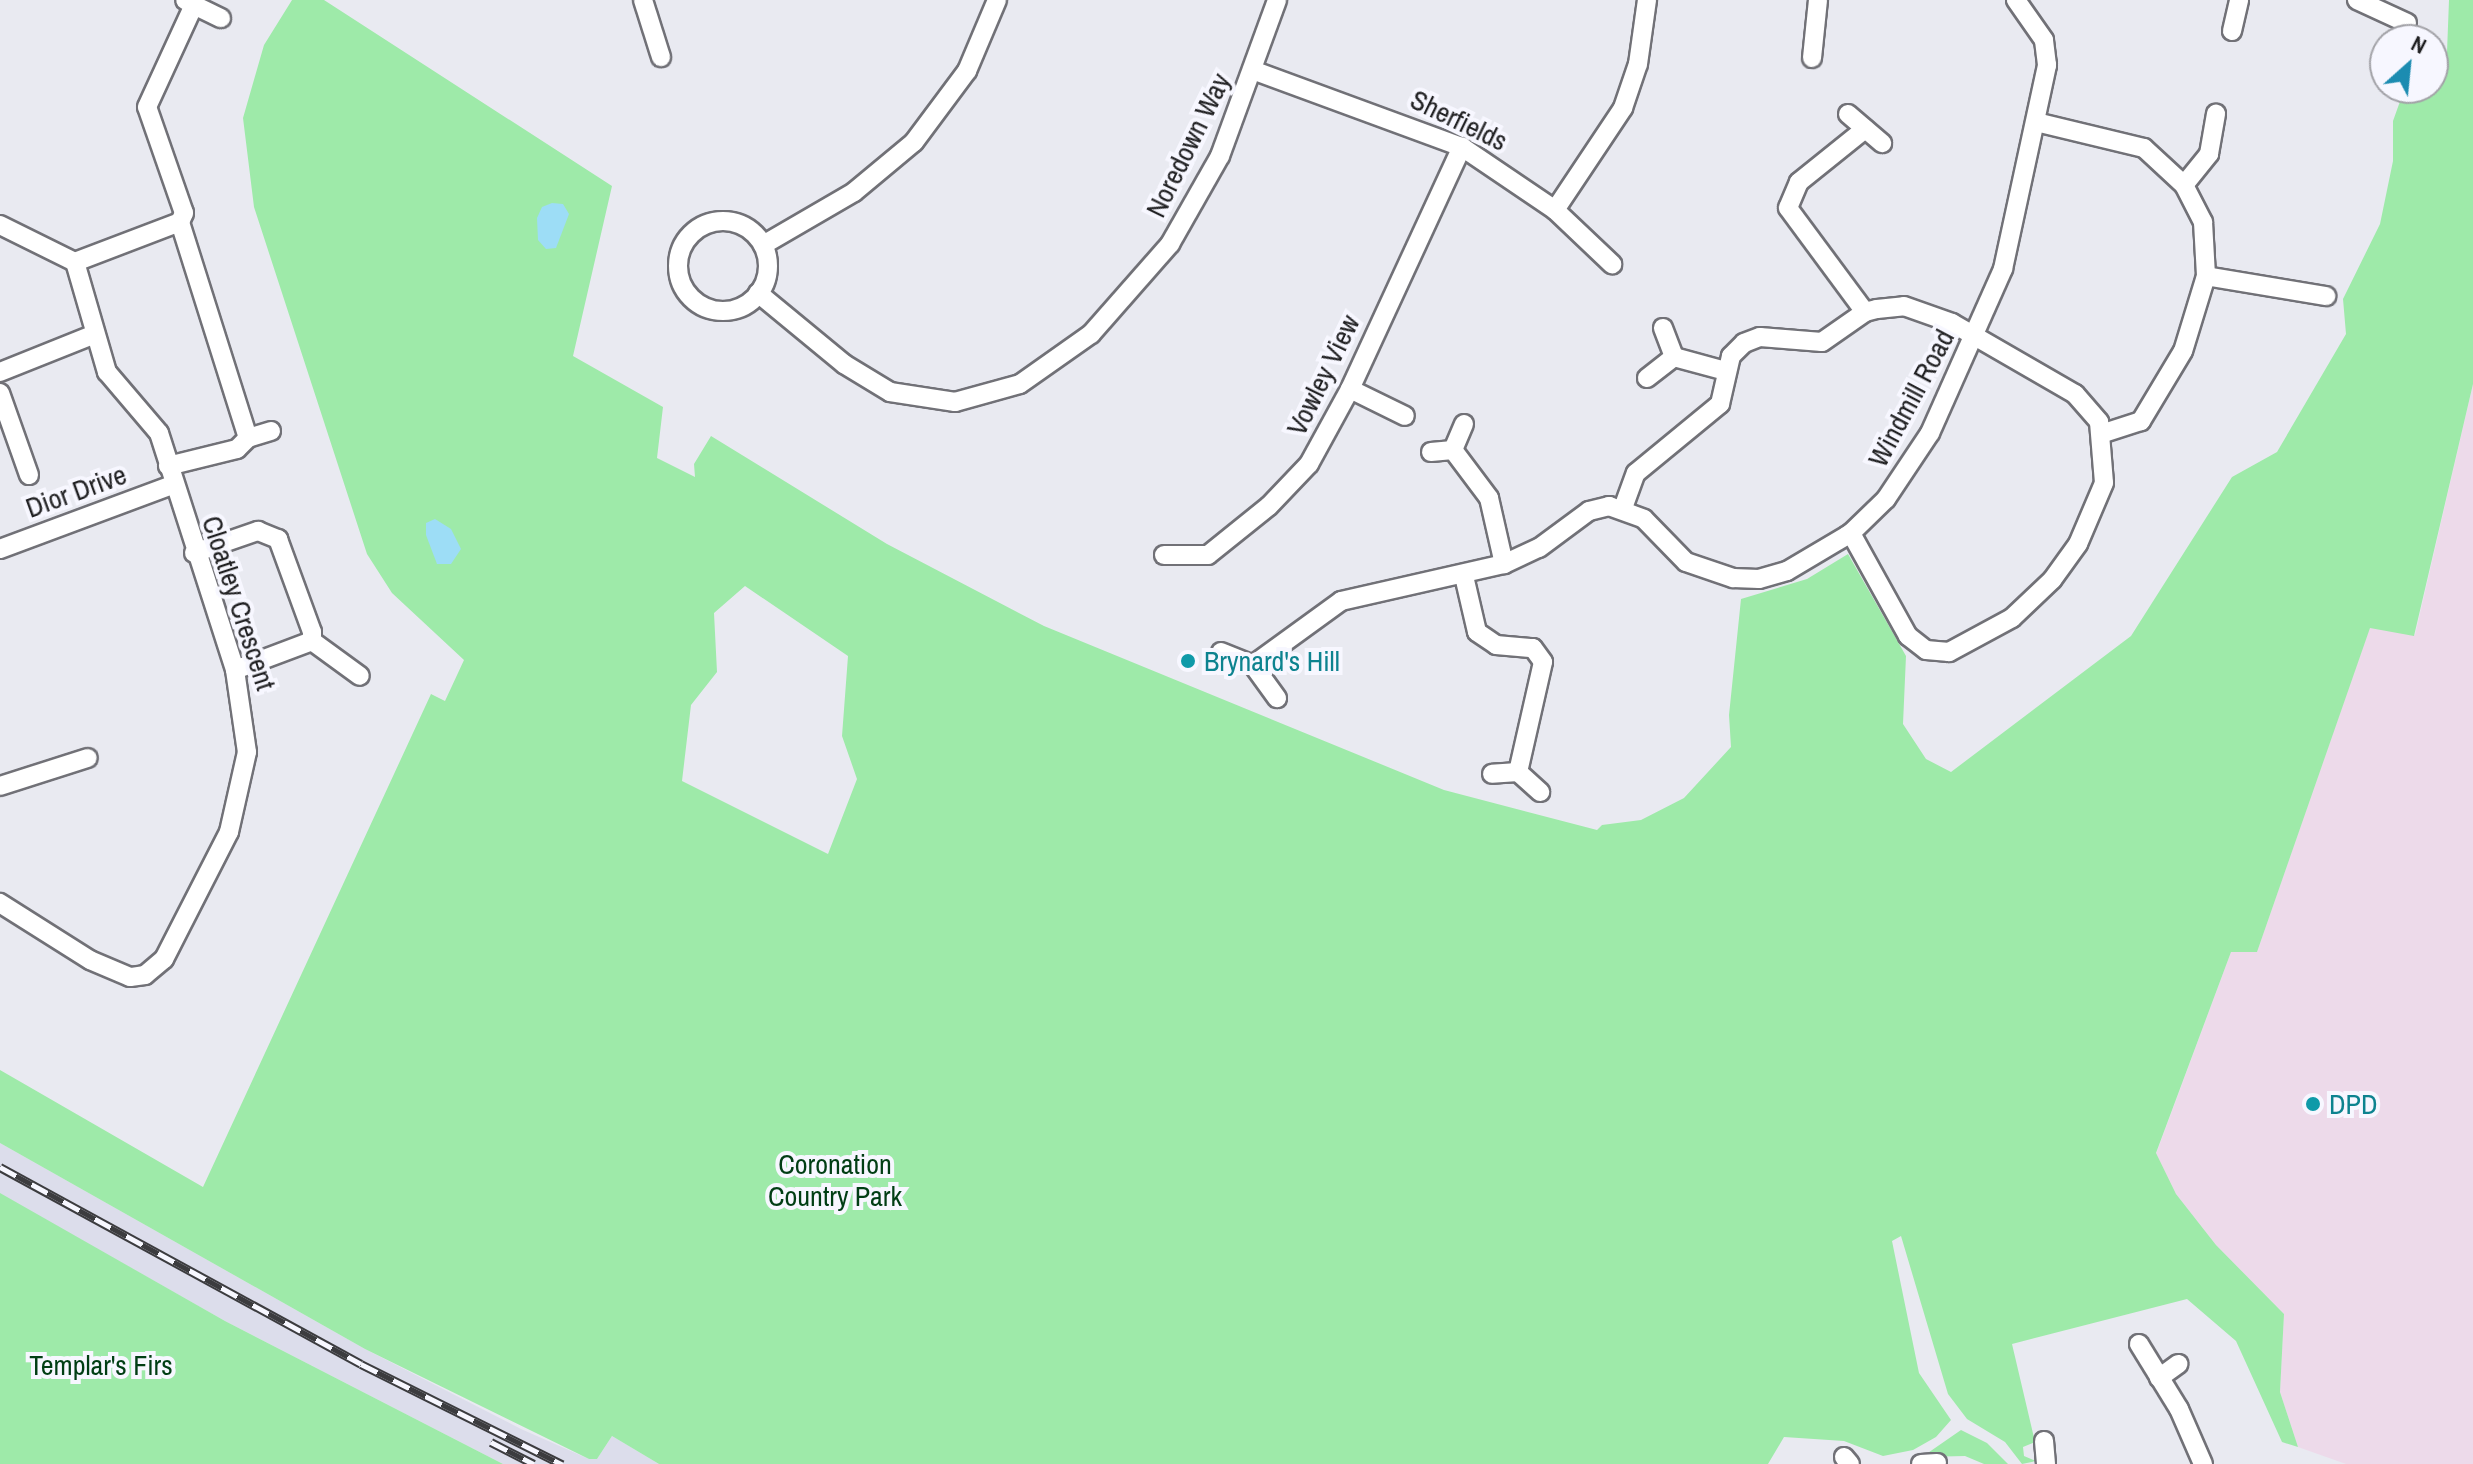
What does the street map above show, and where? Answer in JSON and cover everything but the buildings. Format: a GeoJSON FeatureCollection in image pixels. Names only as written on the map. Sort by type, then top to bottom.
{"type":"FeatureCollection","features":[{"type":"Feature","properties":{"kind":"street"},"geometry":{"type":"LineString","coordinates":[[643,0],[661,57]]}},
{"type":"Feature","properties":{"kind":"street"},"geometry":{"type":"LineString","coordinates":[[763,245],[854,192],[905,151],[967,71],[997,0]]}},
{"type":"Feature","properties":{"kind":"street","name":"Noredown Way"},"geometry":{"type":"LineString","coordinates":[[758,293],[844,364],[890,392],[946,402],[1009,389],[1082,341],[1154,266],[1206,187],[1255,71],[1277,0]]}},
{"type":"Feature","properties":{"kind":"street"},"geometry":{"type":"LineString","coordinates":[[1555,210],[1623,108],[1638,64],[1647,0]]}},
{"type":"Feature","properties":{"kind":"street"},"geometry":{"type":"LineString","coordinates":[[1812,58],[1818,0]]}},
{"type":"Feature","properties":{"kind":"street","name":"Windmill Road"},"geometry":{"type":"LineString","coordinates":[[1623,508],[1644,519],[1686,562],[1733,578],[1759,579],[1787,571],[1851,533],[1902,478],[1930,433],[1976,337],[2003,269],[2036,122],[2047,51],[2016,0]]}},
{"type":"Feature","properties":{"kind":"street"},"geometry":{"type":"LineString","coordinates":[[2232,31],[2239,0]]}},
{"type":"Feature","properties":{"kind":"street"},"geometry":{"type":"LineString","coordinates":[[2357,0],[2407,23]]}},
{"type":"Feature","properties":{"kind":"street"},"geometry":{"type":"LineString","coordinates":[[221,18],[190,2],[147,107],[184,213],[180,222],[248,438]]}},
{"type":"Feature","properties":{"kind":"street","name":"Sherfields"},"geometry":{"type":"LineString","coordinates":[[1255,71],[1462,147],[1555,210],[1612,264]]}},
{"type":"Feature","properties":{"kind":"street"},"geometry":{"type":"LineString","coordinates":[[1848,114],[1882,143]]}},
{"type":"Feature","properties":{"kind":"street"},"geometry":{"type":"LineString","coordinates":[[2184,185],[2209,154],[2216,114]]}},
{"type":"Feature","properties":{"kind":"street"},"geometry":{"type":"LineString","coordinates":[[2036,122],[2144,148],[2184,185],[2203,222],[2206,276],[2186,343],[2147,413],[2133,424],[2104,433]]}},
{"type":"Feature","properties":{"kind":"street"},"geometry":{"type":"LineString","coordinates":[[1865,129],[1799,182],[1788,208],[1865,312]]}},
{"type":"Feature","properties":{"kind":"street","name":"Vowley View"},"geometry":{"type":"LineString","coordinates":[[1164,555],[1208,555],[1269,506],[1318,451],[1462,147]]}},
{"type":"Feature","properties":{"kind":"street"},"geometry":{"type":"LineString","coordinates":[[720,221],[745,227],[763,245],[768,270],[758,293],[738,309],[700,305],[682,287],[678,262],[696,229],[720,221]]}},
{"type":"Feature","properties":{"kind":"street"},"geometry":{"type":"LineString","coordinates":[[0,225],[75,262],[180,222]]}},
{"type":"Feature","properties":{"kind":"street","name":"Cloatley Crescent"},"geometry":{"type":"LineString","coordinates":[[0,903],[90,960],[130,977],[145,975],[164,959],[229,832],[241,797],[247,752],[235,670],[172,485],[159,433],[113,383],[95,334],[75,262]]}},
{"type":"Feature","properties":{"kind":"street"},"geometry":{"type":"LineString","coordinates":[[2206,276],[2326,296]]}},
{"type":"Feature","properties":{"kind":"street"},"geometry":{"type":"LineString","coordinates":[[1253,665],[1341,601],[1371,591],[1464,576],[1504,564],[1539,548],[1589,511],[1623,508],[1636,473],[1720,404],[1731,356],[1751,339],[1822,342],[1865,312],[1904,306],[1939,316],[2075,394],[2104,433],[2104,483],[2065,563],[2012,618],[1949,652],[1926,650],[1908,636],[1851,533]]}},
{"type":"Feature","properties":{"kind":"street"},"geometry":{"type":"LineString","coordinates":[[1663,328],[1674,357]]}},
{"type":"Feature","properties":{"kind":"street"},"geometry":{"type":"LineString","coordinates":[[0,372],[95,334]]}},
{"type":"Feature","properties":{"kind":"street"},"geometry":{"type":"LineString","coordinates":[[1674,357],[1726,371]]}},
{"type":"Feature","properties":{"kind":"street"},"geometry":{"type":"LineString","coordinates":[[1647,378],[1674,357]]}},
{"type":"Feature","properties":{"kind":"street"},"geometry":{"type":"LineString","coordinates":[[1350,389],[1405,416]]}},
{"type":"Feature","properties":{"kind":"street"},"geometry":{"type":"LineString","coordinates":[[0,393],[29,475]]}},
{"type":"Feature","properties":{"kind":"street"},"geometry":{"type":"LineString","coordinates":[[1453,450],[1464,424]]}},
{"type":"Feature","properties":{"kind":"street"},"geometry":{"type":"LineString","coordinates":[[168,466],[237,449],[248,438],[271,431]]}},
{"type":"Feature","properties":{"kind":"street"},"geometry":{"type":"LineString","coordinates":[[1453,450],[1489,498],[1504,564]]}},
{"type":"Feature","properties":{"kind":"street"},"geometry":{"type":"LineString","coordinates":[[1431,452],[1453,450]]}},
{"type":"Feature","properties":{"kind":"street","name":"Dior Drive"},"geometry":{"type":"LineString","coordinates":[[0,549],[172,485]]}},
{"type":"Feature","properties":{"kind":"street"},"geometry":{"type":"LineString","coordinates":[[194,553],[258,531],[278,539],[312,641],[360,676]]}},
{"type":"Feature","properties":{"kind":"street"},"geometry":{"type":"LineString","coordinates":[[1464,576],[1477,632],[1496,645],[1533,648],[1543,662],[1518,772]]}},
{"type":"Feature","properties":{"kind":"street"},"geometry":{"type":"LineString","coordinates":[[235,670],[312,641]]}},
{"type":"Feature","properties":{"kind":"street"},"geometry":{"type":"LineString","coordinates":[[1221,652],[1253,665],[1277,698]]}},
{"type":"Feature","properties":{"kind":"street"},"geometry":{"type":"LineString","coordinates":[[0,786],[88,758]]}},
{"type":"Feature","properties":{"kind":"street"},"geometry":{"type":"LineString","coordinates":[[1492,774],[1518,772],[1540,792]]}},
{"type":"Feature","properties":{"kind":"street"},"geometry":{"type":"LineString","coordinates":[[2139,1344],[2203,1464]]}},
{"type":"Feature","properties":{"kind":"street"},"geometry":{"type":"LineString","coordinates":[[2159,1378],[2178,1364]]}},
{"type":"Feature","properties":{"kind":"street"},"geometry":{"type":"LineString","coordinates":[[2044,1441],[2046,1464]]}},
{"type":"Feature","properties":{"kind":"shaded area"},"geometry":{"type":"Polygon","coordinates":[[[2473,384],[2473,1464],[2346,1464],[2298,1447],[2280,1392],[2284,1314],[2216,1245],[2176,1194],[2156,1154],[2231,952],[2257,952],[2370,627],[2415,635],[2473,384]]]}},
{"type":"Feature","properties":{"kind":"shaded area"},"geometry":{"type":"Polygon","coordinates":[[[0,1143],[365,1349],[521,1429],[589,1459],[597,1459],[612,1436],[659,1464],[503,1464],[225,1321],[0,1194],[0,1143]]]}},
{"type":"Feature","properties":{"kind":"green space","name":"Coronation Country Park"},"geometry":{"type":"Polygon","coordinates":[[[292,0],[324,0],[612,186],[573,356],[663,407],[657,458],[695,477],[694,464],[711,436],[887,544],[1044,626],[1444,790],[1597,830],[1602,825],[1641,820],[1684,798],[1731,747],[1729,715],[1741,599],[1807,579],[1848,554],[1906,656],[1903,724],[1926,759],[1951,772],[2131,636],[2232,477],[2277,452],[2346,334],[2343,299],[2380,224],[2393,161],[2393,121],[2399,104],[2449,104],[2449,0],[2473,0],[2473,384],[2414,636],[2370,628],[2257,952],[2231,952],[2156,1153],[2176,1194],[2216,1245],[2284,1314],[2280,1392],[2298,1447],[2282,1442],[2236,1341],[2187,1299],[2012,1344],[2035,1442],[2023,1447],[2024,1456],[2036,1461],[2022,1464],[2005,1442],[1967,1419],[1948,1394],[1901,1236],[1892,1241],[1919,1373],[1951,1420],[1936,1437],[1913,1450],[1883,1456],[1844,1441],[1784,1437],[1768,1464],[659,1464],[612,1436],[597,1459],[589,1459],[365,1349],[0,1143],[0,1070],[203,1187],[431,694],[445,701],[464,660],[392,593],[367,554],[254,207],[243,118],[264,45],[292,0]],[[745,586],[714,613],[717,672],[691,705],[682,781],[828,854],[857,779],[842,736],[848,656],[745,586]]]}},
{"type":"Feature","properties":{"kind":"green space","name":"Templar's Firs"},"geometry":{"type":"Polygon","coordinates":[[[0,1193],[225,1321],[503,1464],[0,1464],[0,1193]]]}},
{"type":"Feature","properties":{"kind":"green space"},"geometry":{"type":"Polygon","coordinates":[[[1961,1430],[1987,1443],[2008,1464],[1984,1464],[1965,1456],[1922,1457],[1961,1430]]]}},
{"type":"Feature","properties":{"kind":"water"},"geometry":{"type":"Polygon","coordinates":[[[552,203],[563,204],[569,214],[556,248],[546,249],[538,240],[537,218],[542,207],[552,203]]]}},
{"type":"Feature","properties":{"kind":"water"},"geometry":{"type":"Polygon","coordinates":[[[435,519],[451,529],[461,549],[451,564],[437,564],[426,535],[426,523],[435,519]]]}},
{"type":"Feature","properties":{"kind":"railway"},"geometry":{"type":"LineString","coordinates":[[0,1167],[361,1364],[562,1464]]}},
{"type":"Feature","properties":{"kind":"railway"},"geometry":{"type":"LineString","coordinates":[[491,1442],[534,1464]]}},
{"type":"Feature","properties":{"kind":"place","name":"Brynard's Hill"},"geometry":{"type":"Point","coordinates":[1188,661]}},
{"type":"Feature","properties":{"kind":"place","name":"DPD"},"geometry":{"type":"Point","coordinates":[2313,1104]}}]}
